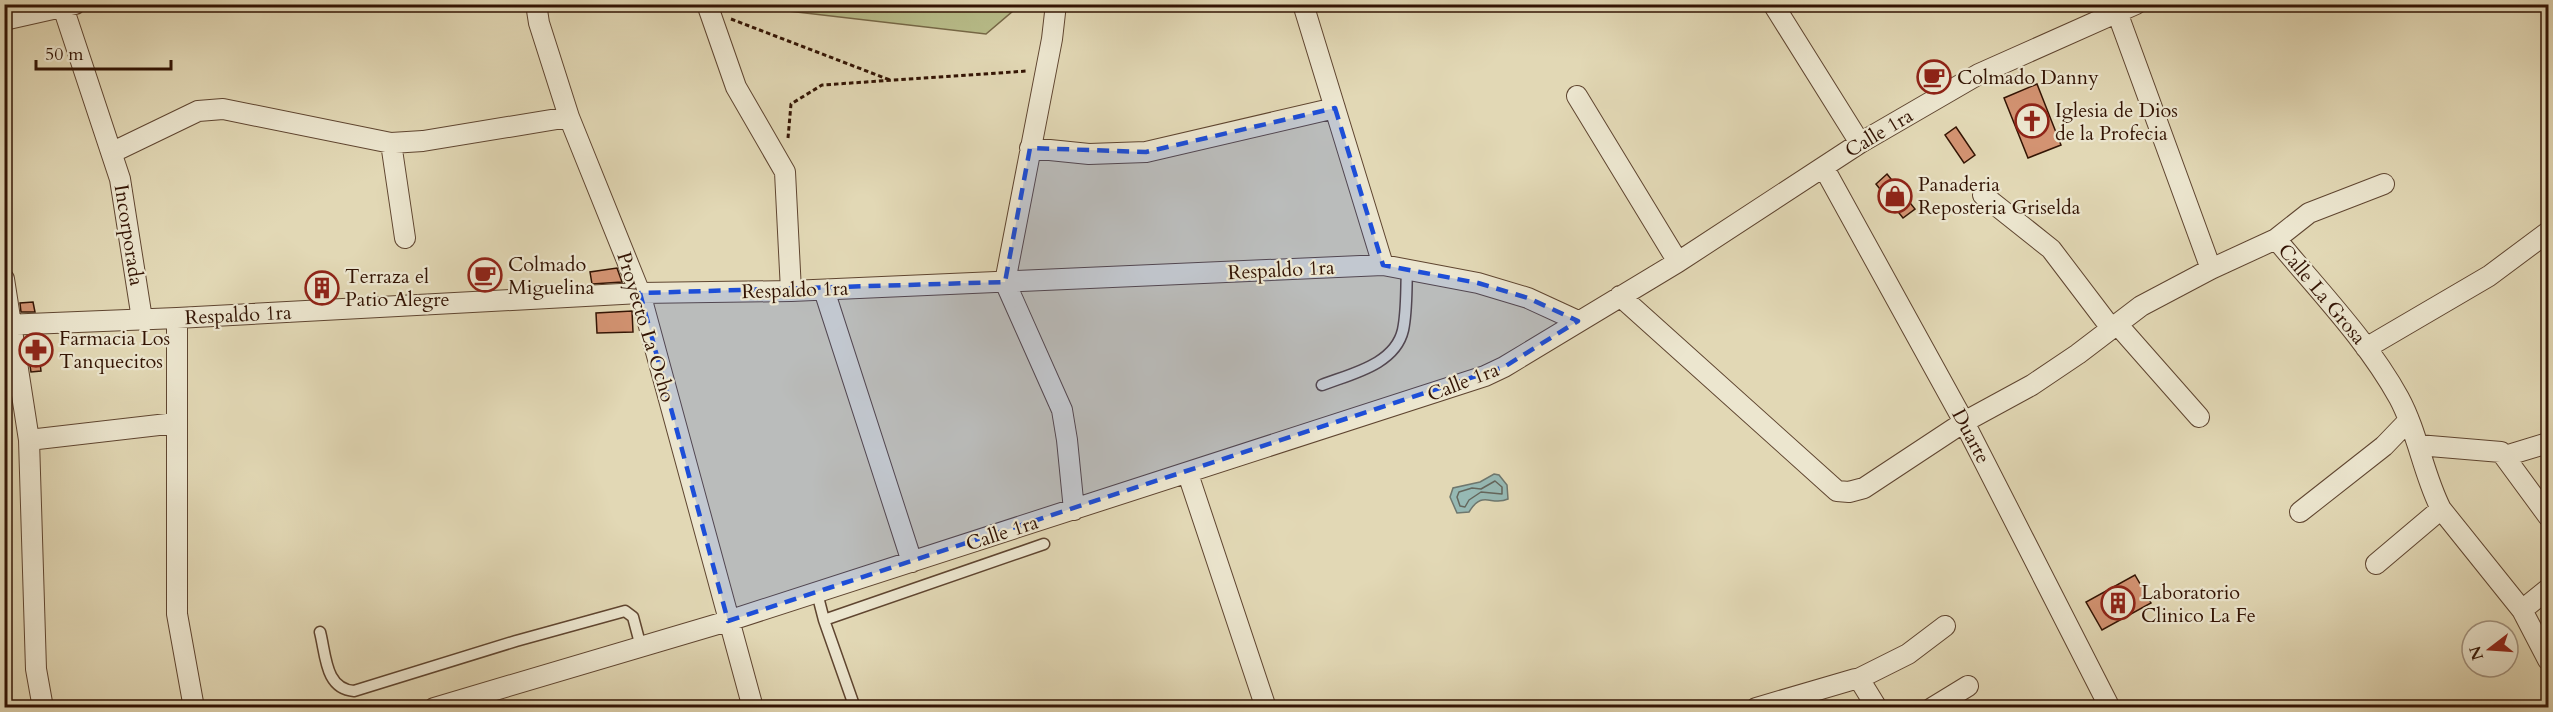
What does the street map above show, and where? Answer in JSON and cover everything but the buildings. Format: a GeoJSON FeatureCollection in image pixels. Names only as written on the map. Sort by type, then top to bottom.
{"type":"FeatureCollection","features":[{"type":"Feature","properties":{"kind":"street","name":"Proyecto La Ocho"},"geometry":{"type":"LineString","coordinates":[[536,4],[539,23],[569,117],[640,293],[753,708]]}},
{"type":"Feature","properties":{"kind":"street"},"geometry":{"type":"LineString","coordinates":[[1056,4],[1046,69],[1005,282],[1062,410],[1074,510]]}},
{"type":"Feature","properties":{"kind":"street"},"geometry":{"type":"LineString","coordinates":[[1303,4],[1383,265]]}},
{"type":"Feature","properties":{"kind":"street"},"geometry":{"type":"LineString","coordinates":[[1773,4],[1860,143]]}},
{"type":"Feature","properties":{"kind":"street"},"geometry":{"type":"LineString","coordinates":[[4,20],[69,6]]}},
{"type":"Feature","properties":{"kind":"street","name":"Incorporada"},"geometry":{"type":"LineString","coordinates":[[69,6],[101,124],[113,152],[120,179],[142,319]]}},
{"type":"Feature","properties":{"kind":"street"},"geometry":{"type":"LineString","coordinates":[[709,8],[736,87],[785,172],[790,291]]}},
{"type":"Feature","properties":{"kind":"street"},"geometry":{"type":"LineString","coordinates":[[2127,8],[2211,269]]}},
{"type":"Feature","properties":{"kind":"street","name":"Calle 1ra"},"geometry":{"type":"LineString","coordinates":[[434,708],[728,621],[1485,376],[1504,367],[1678,262],[1860,143],[2000,63],[2127,8]]}},
{"type":"Feature","properties":{"kind":"street"},"geometry":{"type":"LineString","coordinates":[[1577,96],[1678,262]]}},
{"type":"Feature","properties":{"kind":"street"},"geometry":{"type":"LineString","coordinates":[[113,152],[198,111],[223,108],[391,143],[423,141],[569,117]]}},
{"type":"Feature","properties":{"kind":"street"},"geometry":{"type":"LineString","coordinates":[[1030,148],[1089,154],[1146,152],[1335,108]]}},
{"type":"Feature","properties":{"kind":"street"},"geometry":{"type":"LineString","coordinates":[[391,143],[405,238]]}},
{"type":"Feature","properties":{"kind":"street","name":"Duarte"},"geometry":{"type":"LineString","coordinates":[[1824,168],[1964,422],[2110,708]]}},
{"type":"Feature","properties":{"kind":"street"},"geometry":{"type":"LineString","coordinates":[[2276,239],[2309,213],[2384,184]]}},
{"type":"Feature","properties":{"kind":"street"},"geometry":{"type":"LineString","coordinates":[[1983,195],[2051,249],[2114,326],[2199,417]]}},
{"type":"Feature","properties":{"kind":"street"},"geometry":{"type":"LineString","coordinates":[[2366,348],[2489,276],[2548,232]]}},
{"type":"Feature","properties":{"kind":"street","name":"Calle La Grosa"},"geometry":{"type":"LineString","coordinates":[[1620,296],[1837,491],[1849,492],[1864,488],[1964,422],[2032,385],[2141,306],[2211,269],[2276,239],[2366,348],[2398,397],[2409,420],[2434,496],[2441,509],[2522,610],[2548,660]]}},
{"type":"Feature","properties":{"kind":"street","name":"Respaldo 1ra"},"geometry":{"type":"LineString","coordinates":[[8,324],[177,318],[640,293],[824,290],[1383,265],[1478,283],[1528,298],[1578,321]]}},
{"type":"Feature","properties":{"kind":"street"},"geometry":{"type":"LineString","coordinates":[[4,279],[8,324],[29,440],[36,669],[43,708]]}},
{"type":"Feature","properties":{"kind":"street"},"geometry":{"type":"LineString","coordinates":[[824,290],[912,562]]}},
{"type":"Feature","properties":{"kind":"street"},"geometry":{"type":"LineString","coordinates":[[177,318],[177,614],[194,708]]}},
{"type":"Feature","properties":{"kind":"street"},"geometry":{"type":"LineString","coordinates":[[2300,512],[2384,446],[2409,420]]}},
{"type":"Feature","properties":{"kind":"street"},"geometry":{"type":"LineString","coordinates":[[29,440],[176,423]]}},
{"type":"Feature","properties":{"kind":"street"},"geometry":{"type":"LineString","coordinates":[[2505,456],[2548,443]]}},
{"type":"Feature","properties":{"kind":"street"},"geometry":{"type":"LineString","coordinates":[[2418,445],[2494,450],[2505,456],[2548,516]]}},
{"type":"Feature","properties":{"kind":"street"},"geometry":{"type":"LineString","coordinates":[[1188,474],[1266,708]]}},
{"type":"Feature","properties":{"kind":"street"},"geometry":{"type":"LineString","coordinates":[[2376,564],[2441,509]]}},
{"type":"Feature","properties":{"kind":"street"},"geometry":{"type":"LineString","coordinates":[[2522,610],[2548,589]]}},
{"type":"Feature","properties":{"kind":"street"},"geometry":{"type":"LineString","coordinates":[[1756,708],[1858,680],[1908,654],[1945,626]]}},
{"type":"Feature","properties":{"kind":"street"},"geometry":{"type":"LineString","coordinates":[[1858,680],[1877,708]]}},
{"type":"Feature","properties":{"kind":"street"},"geometry":{"type":"LineString","coordinates":[[1932,708],[1968,687]]}},
{"type":"Feature","properties":{"kind":"lane"},"geometry":{"type":"LineString","coordinates":[[1322,384],[1378,363],[1390,353],[1403,331],[1407,270]]}},
{"type":"Feature","properties":{"kind":"lane"},"geometry":{"type":"LineString","coordinates":[[824,620],[1044,544]]}},
{"type":"Feature","properties":{"kind":"lane"},"geometry":{"type":"LineString","coordinates":[[817,592],[824,620],[855,708]]}},
{"type":"Feature","properties":{"kind":"lane"},"geometry":{"type":"LineString","coordinates":[[320,632],[333,682],[342,690],[354,691],[516,641],[625,611],[633,617],[641,647]]}},
{"type":"Feature","properties":{"kind":"path"},"geometry":{"type":"LineString","coordinates":[[709,8],[891,80]]}},
{"type":"Feature","properties":{"kind":"path"},"geometry":{"type":"LineString","coordinates":[[788,138],[791,104],[822,85],[1046,69]]}},
{"type":"Feature","properties":{"kind":"highlighted area"},"geometry":{"type":"Polygon","coordinates":[[[1335,108],[1383,265],[1478,283],[1528,298],[1578,321],[1504,367],[728,621],[640,293],[1005,282],[1030,148],[1146,152],[1335,108]]]}},
{"type":"Feature","properties":{"kind":"green space"},"geometry":{"type":"Polygon","coordinates":[[[1020,4],[986,34],[735,5],[1020,4]]]}},
{"type":"Feature","properties":{"kind":"water"},"geometry":{"type":"Polygon","coordinates":[[[1494,474],[1499,475],[1507,485],[1508,499],[1479,501],[1469,512],[1457,513],[1450,497],[1453,488],[1480,482],[1494,474]]]}},
{"type":"Feature","properties":{"kind":"place","name":"Colmado Danny"},"geometry":{"type":"Point","coordinates":[1934,77]}},
{"type":"Feature","properties":{"kind":"place","name":"Iglesia de Dios de la Profecia"},"geometry":{"type":"Point","coordinates":[2032,121]}},
{"type":"Feature","properties":{"kind":"place","name":"Panaderia Reposteria Griselda"},"geometry":{"type":"Point","coordinates":[1895,196]}},
{"type":"Feature","properties":{"kind":"place","name":"Colmado Miguelina"},"geometry":{"type":"Point","coordinates":[485,275]}},
{"type":"Feature","properties":{"kind":"place","name":"Terraza el Patio Alegre"},"geometry":{"type":"Point","coordinates":[322,288]}},
{"type":"Feature","properties":{"kind":"place","name":"Farmacia Los Tanquecitos"},"geometry":{"type":"Point","coordinates":[36,350]}},
{"type":"Feature","properties":{"kind":"place","name":"Laboratorio Clinico La Fe"},"geometry":{"type":"Point","coordinates":[2118,603]}}]}
